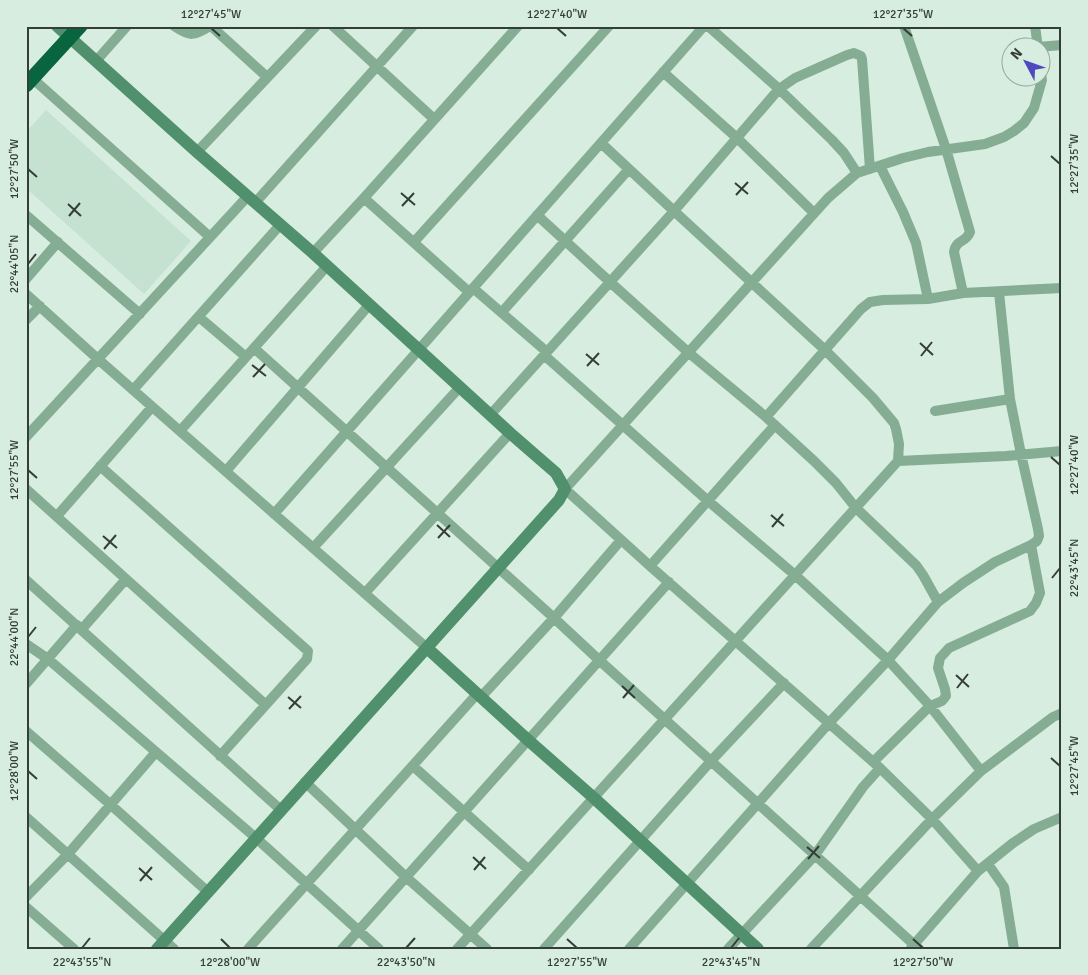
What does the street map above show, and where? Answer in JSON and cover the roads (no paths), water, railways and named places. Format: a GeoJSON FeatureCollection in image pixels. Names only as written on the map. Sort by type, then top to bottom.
{"type":"FeatureCollection","features":[{"type":"Feature","properties":{"kind":"highway"},"geometry":{"type":"LineString","coordinates":[[29,82],[75,32]]}},
{"type":"Feature","properties":{"kind":"street"},"geometry":{"type":"LineString","coordinates":[[57,26],[75,32],[96,61],[313,253],[556,473],[565,489],[621,540],[876,765],[932,819],[978,871]]}},
{"type":"Feature","properties":{"kind":"street"},"geometry":{"type":"LineString","coordinates":[[96,61],[127,26]]}},
{"type":"Feature","properties":{"kind":"street"},"geometry":{"type":"LineString","coordinates":[[174,26],[189,35],[197,34],[210,26],[267,77]]}},
{"type":"Feature","properties":{"kind":"street"},"geometry":{"type":"LineString","coordinates":[[197,152],[316,26]]}},
{"type":"Feature","properties":{"kind":"street"},"geometry":{"type":"LineString","coordinates":[[333,26],[434,119]]}},
{"type":"Feature","properties":{"kind":"street"},"geometry":{"type":"LineString","coordinates":[[26,438],[210,237],[252,200],[378,67],[413,26]]}},
{"type":"Feature","properties":{"kind":"street"},"geometry":{"type":"LineString","coordinates":[[313,253],[518,26]]}},
{"type":"Feature","properties":{"kind":"street"},"geometry":{"type":"LineString","coordinates":[[274,514],[704,26]]}},
{"type":"Feature","properties":{"kind":"street"},"geometry":{"type":"LineString","coordinates":[[708,26],[779,89],[838,147],[857,173]]}},
{"type":"Feature","properties":{"kind":"street"},"geometry":{"type":"LineString","coordinates":[[904,26],[946,149],[970,232],[968,237],[958,242],[954,252],[963,293]]}},
{"type":"Feature","properties":{"kind":"street"},"geometry":{"type":"LineString","coordinates":[[414,242],[608,27]]}},
{"type":"Feature","properties":{"kind":"street"},"geometry":{"type":"LineString","coordinates":[[490,414],[674,212],[779,89],[795,78],[854,53],[861,56],[862,59],[875,168],[903,212],[916,243],[928,299]]}},
{"type":"Feature","properties":{"kind":"street"},"geometry":{"type":"LineString","coordinates":[[663,72],[737,138],[814,212]]}},
{"type":"Feature","properties":{"kind":"street"},"geometry":{"type":"LineString","coordinates":[[29,82],[210,237]]}},
{"type":"Feature","properties":{"kind":"street"},"geometry":{"type":"LineString","coordinates":[[26,817],[165,946],[208,892],[305,782],[498,569],[623,424],[690,353],[828,198],[857,173],[928,152],[985,144],[1004,138],[1024,122],[1034,108],[1040,88]]}},
{"type":"Feature","properties":{"kind":"street"},"geometry":{"type":"LineString","coordinates":[[457,949],[898,462],[899,444],[894,423],[873,398],[825,350],[601,143]]}},
{"type":"Feature","properties":{"kind":"street"},"geometry":{"type":"LineString","coordinates":[[502,312],[629,169]]}},
{"type":"Feature","properties":{"kind":"street"},"geometry":{"type":"LineString","coordinates":[[364,198],[471,290],[502,312],[707,500],[888,660],[930,706],[981,771]]}},
{"type":"Feature","properties":{"kind":"street"},"geometry":{"type":"LineString","coordinates":[[26,215],[140,314]]}},
{"type":"Feature","properties":{"kind":"street"},"geometry":{"type":"LineString","coordinates":[[537,215],[690,353],[775,425],[830,477],[856,508],[916,565],[938,602]]}},
{"type":"Feature","properties":{"kind":"street"},"geometry":{"type":"LineString","coordinates":[[133,390],[280,225]]}},
{"type":"Feature","properties":{"kind":"street"},"geometry":{"type":"LineString","coordinates":[[26,279],[58,242]]}},
{"type":"Feature","properties":{"kind":"street"},"geometry":{"type":"LineString","coordinates":[[180,431],[327,266]]}},
{"type":"Feature","properties":{"kind":"street"},"geometry":{"type":"LineString","coordinates":[[766,417],[861,309],[870,302],[892,299],[928,299],[963,293],[1062,288]]}},
{"type":"Feature","properties":{"kind":"street"},"geometry":{"type":"LineString","coordinates":[[629,949],[938,602],[995,562],[1037,541],[1039,536],[1010,399],[999,292]]}},
{"type":"Feature","properties":{"kind":"street"},"geometry":{"type":"LineString","coordinates":[[26,294],[427,648],[758,949]]}},
{"type":"Feature","properties":{"kind":"street"},"geometry":{"type":"LineString","coordinates":[[226,471],[370,305]]}},
{"type":"Feature","properties":{"kind":"street"},"geometry":{"type":"LineString","coordinates":[[26,320],[40,306]]}},
{"type":"Feature","properties":{"kind":"street"},"geometry":{"type":"LineString","coordinates":[[199,316],[246,358]]}},
{"type":"Feature","properties":{"kind":"street"},"geometry":{"type":"LineString","coordinates":[[254,348],[915,947],[978,871],[1034,829],[1062,817]]}},
{"type":"Feature","properties":{"kind":"street"},"geometry":{"type":"LineString","coordinates":[[313,548],[460,386]]}},
{"type":"Feature","properties":{"kind":"street"},"geometry":{"type":"LineString","coordinates":[[935,411],[1010,399]]}},
{"type":"Feature","properties":{"kind":"street"},"geometry":{"type":"LineString","coordinates":[[57,516],[152,406]]}},
{"type":"Feature","properties":{"kind":"street"},"geometry":{"type":"LineString","coordinates":[[650,566],[775,425]]}},
{"type":"Feature","properties":{"kind":"street"},"geometry":{"type":"LineString","coordinates":[[364,593],[510,432]]}},
{"type":"Feature","properties":{"kind":"street"},"geometry":{"type":"LineString","coordinates":[[898,462],[1062,451]]}},
{"type":"Feature","properties":{"kind":"street"},"geometry":{"type":"LineString","coordinates":[[100,466],[308,651],[307,659],[220,756]]}},
{"type":"Feature","properties":{"kind":"street"},"geometry":{"type":"LineString","coordinates":[[26,489],[266,705]]}},
{"type":"Feature","properties":{"kind":"street"},"geometry":{"type":"LineString","coordinates":[[248,949],[413,766],[554,618],[621,540]]}},
{"type":"Feature","properties":{"kind":"street"},"geometry":{"type":"LineString","coordinates":[[728,949],[815,855],[863,787],[876,765],[930,706],[942,701],[946,696],[938,668],[940,658],[949,648],[1030,611],[1036,603],[1040,593],[1031,545]]}},
{"type":"Feature","properties":{"kind":"street"},"geometry":{"type":"LineString","coordinates":[[26,684],[126,579]]}},
{"type":"Feature","properties":{"kind":"street"},"geometry":{"type":"LineString","coordinates":[[26,580],[282,810]]}},
{"type":"Feature","properties":{"kind":"street"},"geometry":{"type":"LineString","coordinates":[[342,949],[669,582]]}},
{"type":"Feature","properties":{"kind":"street"},"geometry":{"type":"LineString","coordinates":[[26,644],[48,659],[256,838],[379,949]]}},
{"type":"Feature","properties":{"kind":"street"},"geometry":{"type":"LineString","coordinates":[[544,949],[711,761],[784,683]]}},
{"type":"Feature","properties":{"kind":"street"},"geometry":{"type":"LineString","coordinates":[[811,949],[932,819],[981,771],[1053,717],[1062,713]]}},
{"type":"Feature","properties":{"kind":"street"},"geometry":{"type":"LineString","coordinates":[[26,731],[208,892]]}},
{"type":"Feature","properties":{"kind":"street"},"geometry":{"type":"LineString","coordinates":[[26,897],[68,854],[156,752]]}},
{"type":"Feature","properties":{"kind":"street"},"geometry":{"type":"LineString","coordinates":[[413,766],[529,870]]}},
{"type":"Feature","properties":{"kind":"street"},"geometry":{"type":"LineString","coordinates":[[305,782],[487,949]]}},
{"type":"Feature","properties":{"kind":"street"},"geometry":{"type":"LineString","coordinates":[[988,864],[1004,887],[1014,949]]}},
{"type":"Feature","properties":{"kind":"street"},"geometry":{"type":"LineString","coordinates":[[26,907],[74,949]]}}]}
